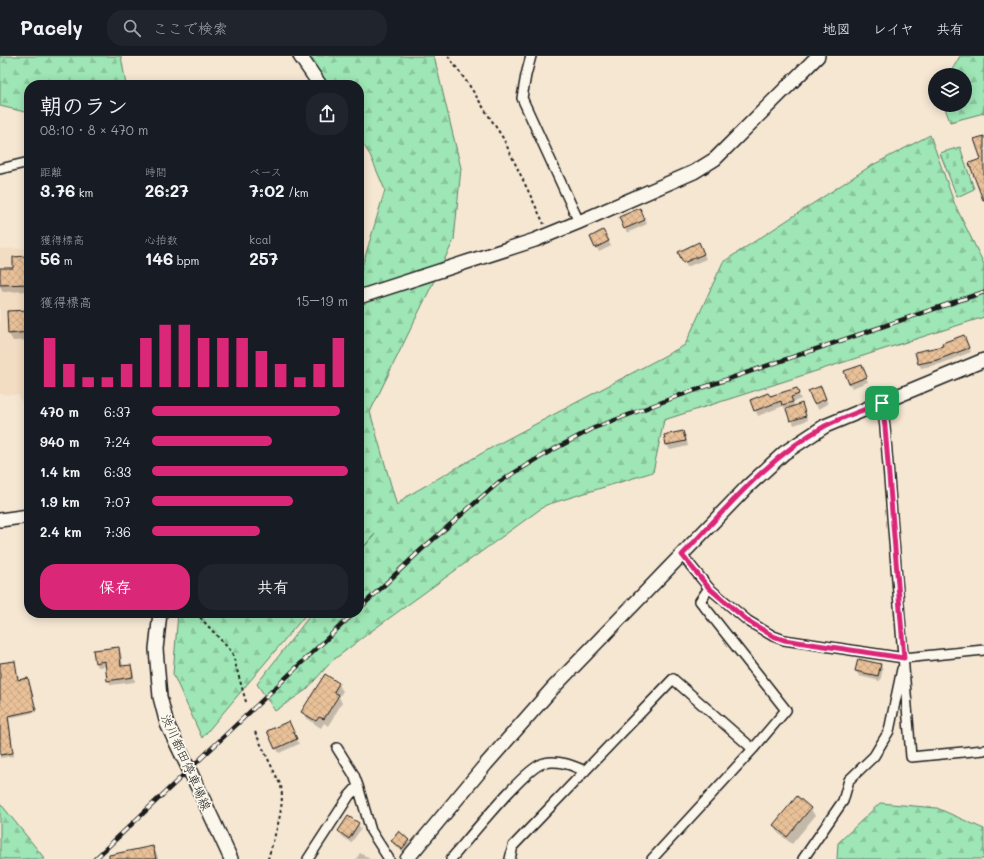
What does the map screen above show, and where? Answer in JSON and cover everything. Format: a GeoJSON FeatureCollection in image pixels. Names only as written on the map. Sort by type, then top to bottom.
{"type":"FeatureCollection","features":[{"type":"Feature","properties":{"kind":"street"},"geometry":{"type":"LineString","coordinates":[[300,56],[317,80]]}},
{"type":"Feature","properties":{"kind":"street"},"geometry":{"type":"LineString","coordinates":[[531,56],[522,98],[579,222]]}},
{"type":"Feature","properties":{"kind":"street"},"geometry":{"type":"LineString","coordinates":[[364,295],[549,234],[694,172],[715,160],[818,56]]}},
{"type":"Feature","properties":{"kind":"street"},"geometry":{"type":"LineString","coordinates":[[0,170],[24,163]]}},
{"type":"Feature","properties":{"kind":"street"},"geometry":{"type":"LineString","coordinates":[[407,859],[486,764],[552,689],[747,487],[784,453],[825,426],[984,360]]}},
{"type":"Feature","properties":{"kind":"street"},"geometry":{"type":"LineString","coordinates":[[882,403],[886,435],[912,757],[984,750]]}},
{"type":"Feature","properties":{"kind":"street"},"geometry":{"type":"LineString","coordinates":[[0,520],[24,517]]}},
{"type":"Feature","properties":{"kind":"street"},"geometry":{"type":"LineString","coordinates":[[682,555],[709,588],[748,621],[767,633],[784,640],[904,658],[984,650]]}},
{"type":"Feature","properties":{"kind":"street"},"geometry":{"type":"LineString","coordinates":[[652,859],[753,749],[786,710],[700,600],[709,588]]}},
{"type":"Feature","properties":{"kind":"street","name":"渋川都田停車場線"},"geometry":{"type":"LineString","coordinates":[[159,618],[156,649],[160,697],[167,724],[231,859]]}},
{"type":"Feature","properties":{"kind":"street"},"geometry":{"type":"LineString","coordinates":[[803,859],[843,801],[849,780],[874,756],[889,731],[904,658]]}},
{"type":"Feature","properties":{"kind":"street"},"geometry":{"type":"LineString","coordinates":[[510,859],[513,846],[672,679],[753,749]]}},
{"type":"Feature","properties":{"kind":"street"},"geometry":{"type":"LineString","coordinates":[[336,748],[354,775],[371,831],[389,859]]}},
{"type":"Feature","properties":{"kind":"street"},"geometry":{"type":"LineString","coordinates":[[451,859],[507,794],[527,773],[542,763],[558,761],[585,771]]}},
{"type":"Feature","properties":{"kind":"street"},"geometry":{"type":"LineString","coordinates":[[308,859],[358,786]]}},
{"type":"Feature","properties":{"kind":"path"},"geometry":{"type":"LineString","coordinates":[[448,56],[469,85],[503,138],[549,234]]}},
{"type":"Feature","properties":{"kind":"path"},"geometry":{"type":"LineString","coordinates":[[201,618],[232,652],[246,702]]}},
{"type":"Feature","properties":{"kind":"path"},"geometry":{"type":"LineString","coordinates":[[255,732],[281,786],[283,796],[277,827],[268,859]]}},
{"type":"Feature","properties":{"kind":"shaded area"},"geometry":{"type":"Polygon","coordinates":[[[24,248],[24,405],[18,395],[0,394],[0,249],[24,248]]]}},
{"type":"Feature","properties":{"kind":"green space"},"geometry":{"type":"Polygon","coordinates":[[[0,56],[121,56],[125,80],[24,80],[24,112],[0,106],[0,56]]]}},
{"type":"Feature","properties":{"kind":"green space"},"geometry":{"type":"Polygon","coordinates":[[[306,56],[434,56],[461,168],[454,240],[370,412],[397,506],[404,498],[498,444],[685,345],[723,262],[869,167],[930,135],[955,205],[984,264],[984,317],[664,420],[653,472],[546,505],[370,632],[332,661],[306,690],[275,711],[257,684],[308,618],[364,618],[364,547],[375,534],[364,546],[364,260],[385,190],[370,155],[364,146],[364,80],[322,80],[306,56]]]}},
{"type":"Feature","properties":{"kind":"green space"},"geometry":{"type":"Polygon","coordinates":[[[960,56],[984,56],[984,113],[950,122],[946,112],[972,112],[972,68],[953,68],[960,56]]]}},
{"type":"Feature","properties":{"kind":"green space"},"geometry":{"type":"Polygon","coordinates":[[[960,147],[974,189],[957,197],[940,153],[960,147]]]}},
{"type":"Feature","properties":{"kind":"green space"},"geometry":{"type":"Polygon","coordinates":[[[178,618],[303,618],[202,738],[173,674],[178,618]]]}},
{"type":"Feature","properties":{"kind":"green space"},"geometry":{"type":"Polygon","coordinates":[[[0,803],[45,859],[0,859],[0,803]]]}},
{"type":"Feature","properties":{"kind":"green space"},"geometry":{"type":"Polygon","coordinates":[[[880,803],[937,808],[984,829],[984,859],[837,859],[838,843],[880,803]]]}},
{"type":"Feature","properties":{"kind":"building"},"geometry":{"type":"Polygon","coordinates":[[[984,136],[983,200],[969,163],[981,159],[974,139],[984,136]]]}},
{"type":"Feature","properties":{"kind":"building"},"geometry":{"type":"Polygon","coordinates":[[[640,208],[645,220],[624,229],[619,217],[640,208]]]}},
{"type":"Feature","properties":{"kind":"building"},"geometry":{"type":"Polygon","coordinates":[[[603,230],[609,241],[595,248],[590,237],[603,230]]]}},
{"type":"Feature","properties":{"kind":"building"},"geometry":{"type":"Polygon","coordinates":[[[699,242],[704,254],[683,263],[678,252],[699,242]]]}},
{"type":"Feature","properties":{"kind":"building"},"geometry":{"type":"Polygon","coordinates":[[[24,256],[24,284],[0,285],[0,268],[13,268],[13,257],[24,256]]]}},
{"type":"Feature","properties":{"kind":"building"},"geometry":{"type":"Polygon","coordinates":[[[24,310],[24,332],[8,334],[7,311],[24,310]]]}},
{"type":"Feature","properties":{"kind":"building"},"geometry":{"type":"Polygon","coordinates":[[[964,335],[969,348],[937,360],[918,364],[915,352],[943,346],[942,343],[964,335]]]}},
{"type":"Feature","properties":{"kind":"building"},"geometry":{"type":"Polygon","coordinates":[[[862,365],[867,377],[849,384],[844,371],[862,365]]]}},
{"type":"Feature","properties":{"kind":"building"},"geometry":{"type":"Polygon","coordinates":[[[821,386],[826,399],[814,404],[808,391],[821,386]]]}},
{"type":"Feature","properties":{"kind":"building"},"geometry":{"type":"Polygon","coordinates":[[[797,388],[799,394],[791,397],[793,402],[782,405],[781,401],[754,411],[750,400],[768,393],[770,396],[797,388]]]}},
{"type":"Feature","properties":{"kind":"building"},"geometry":{"type":"Polygon","coordinates":[[[802,403],[806,416],[790,421],[786,409],[802,403]]]}},
{"type":"Feature","properties":{"kind":"building"},"geometry":{"type":"Polygon","coordinates":[[[683,431],[686,441],[666,445],[664,435],[683,431]]]}},
{"type":"Feature","properties":{"kind":"building"},"geometry":{"type":"Polygon","coordinates":[[[119,647],[121,666],[131,665],[133,677],[107,681],[105,661],[95,663],[93,650],[119,647]]]}},
{"type":"Feature","properties":{"kind":"building"},"geometry":{"type":"Polygon","coordinates":[[[858,659],[881,664],[878,676],[855,671],[858,659]]]}},
{"type":"Feature","properties":{"kind":"building"},"geometry":{"type":"Polygon","coordinates":[[[15,661],[18,680],[28,678],[36,710],[8,716],[13,753],[0,755],[0,663],[15,661]]]}},
{"type":"Feature","properties":{"kind":"building"},"geometry":{"type":"Polygon","coordinates":[[[325,674],[339,683],[334,692],[339,695],[324,719],[319,717],[316,721],[301,712],[325,674]]]}},
{"type":"Feature","properties":{"kind":"building"},"geometry":{"type":"Polygon","coordinates":[[[289,721],[297,739],[275,749],[267,731],[289,721]]]}},
{"type":"Feature","properties":{"kind":"building"},"geometry":{"type":"Polygon","coordinates":[[[797,796],[811,808],[787,837],[773,825],[797,796]]]}},
{"type":"Feature","properties":{"kind":"building"},"geometry":{"type":"Polygon","coordinates":[[[348,816],[359,823],[349,839],[338,831],[348,816]]]}},
{"type":"Feature","properties":{"kind":"building"},"geometry":{"type":"Polygon","coordinates":[[[399,831],[409,840],[402,849],[391,841],[399,831]]]}},
{"type":"Feature","properties":{"kind":"building"},"geometry":{"type":"Polygon","coordinates":[[[153,846],[156,859],[109,859],[109,855],[153,846]]]}},
{"type":"Feature","properties":{"kind":"railway"},"geometry":{"type":"LineString","coordinates":[[364,604],[421,550],[499,482],[547,453],[594,428],[678,396],[984,292]]}},
{"type":"Feature","properties":{"kind":"railway"},"geometry":{"type":"LineString","coordinates":[[95,859],[349,618]]}},
{"type":"Feature","properties":{"kind":"route"},"geometry":{"type":"LineString","coordinates":[[882,403],[904,658],[784,640],[761,630],[709,588],[682,555],[747,487],[784,453],[825,426],[882,403]]}}]}
